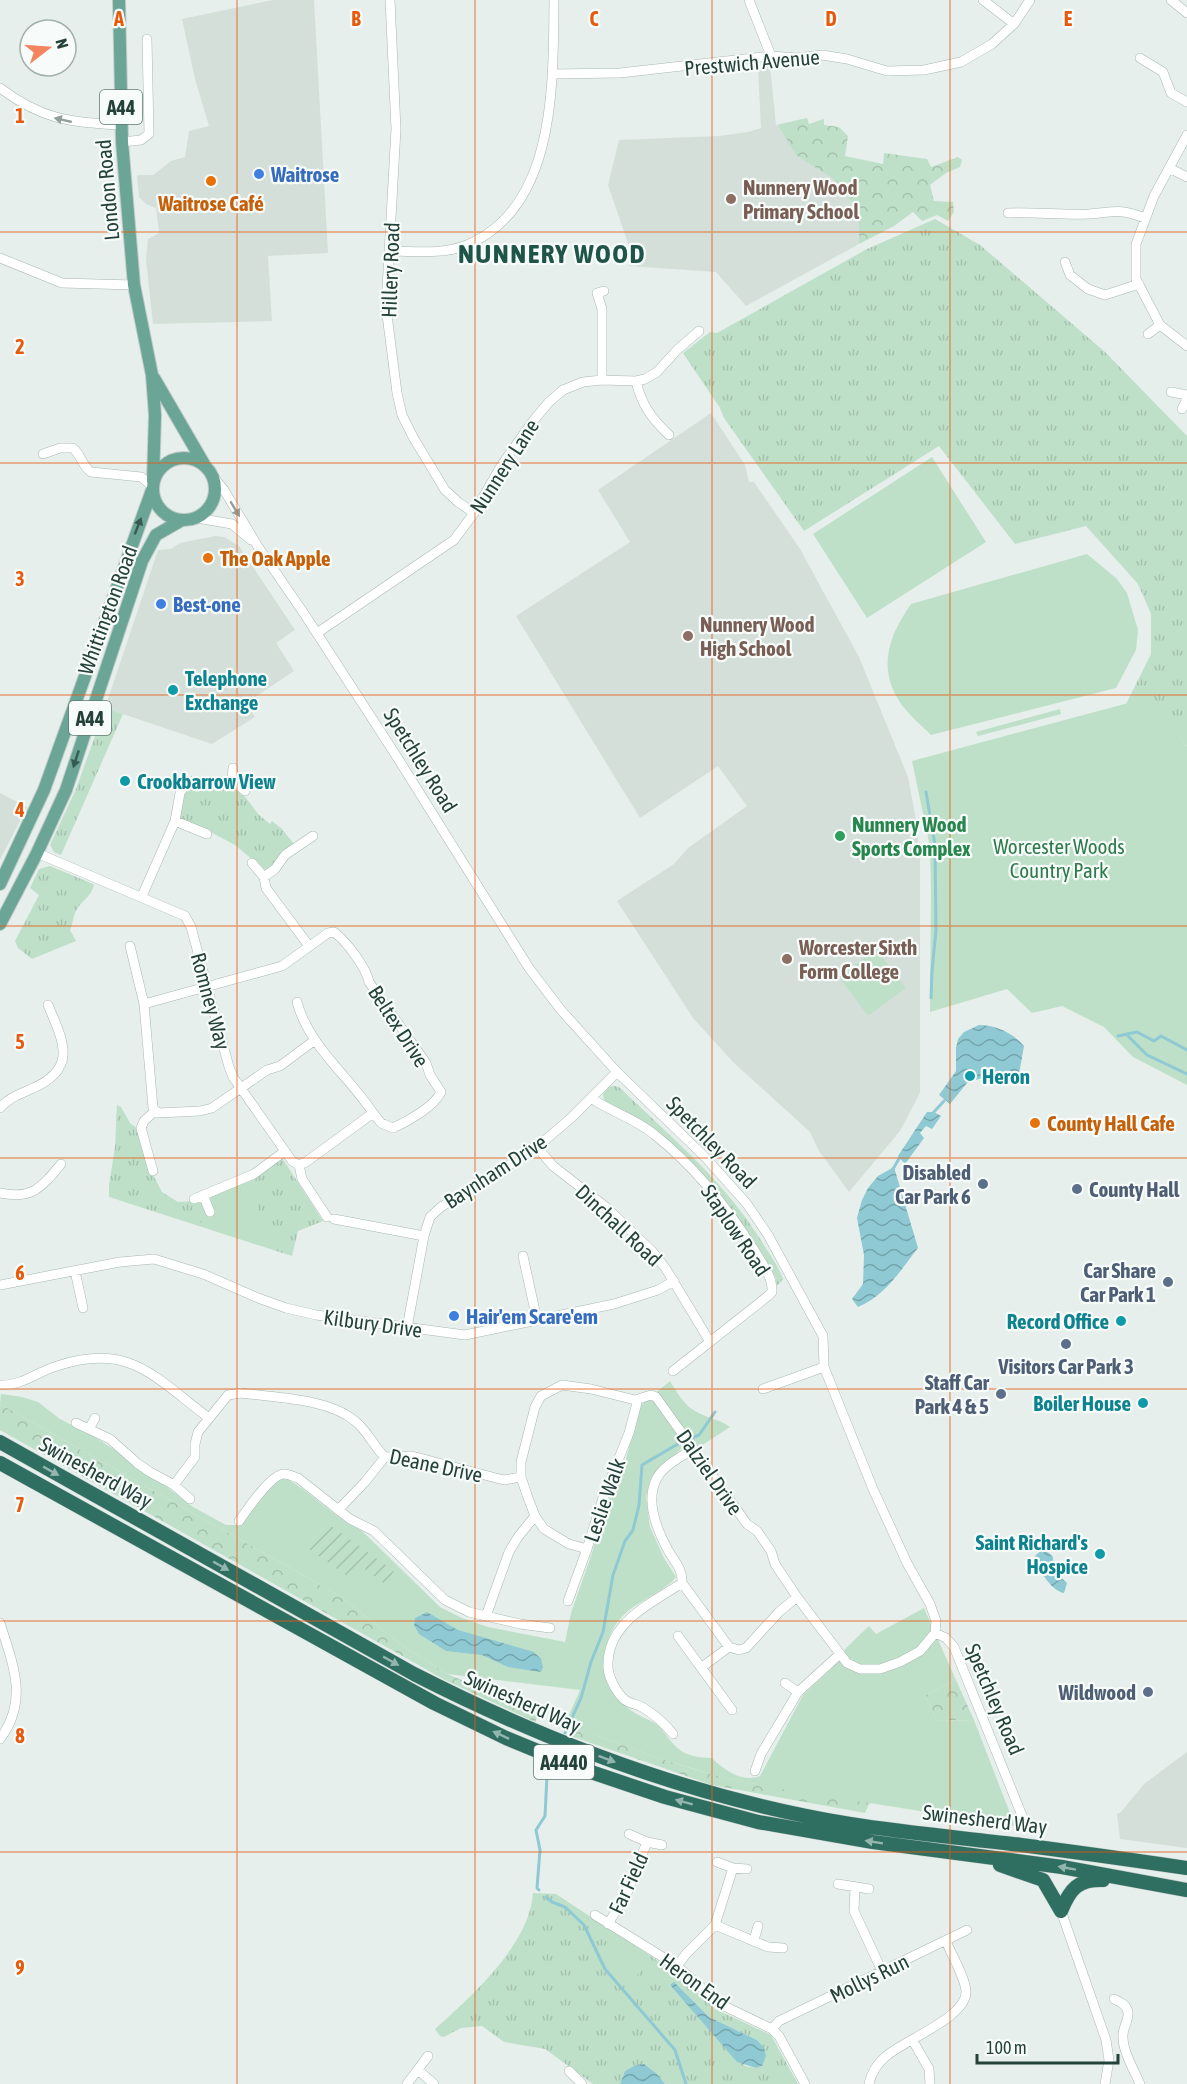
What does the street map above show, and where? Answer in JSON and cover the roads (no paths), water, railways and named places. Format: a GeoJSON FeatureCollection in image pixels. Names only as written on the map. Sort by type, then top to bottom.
{"type":"FeatureCollection","features":[{"type":"Feature","properties":{"kind":"highway","name":"Swinesherd Way"},"geometry":{"type":"LineString","coordinates":[[0,1442],[414,1674],[464,1699],[608,1760],[680,1784],[849,1823],[1106,1856],[1187,1869]]}},
{"type":"Feature","properties":{"kind":"highway","name":"Swinesherd Way"},"geometry":{"type":"LineString","coordinates":[[0,1463],[434,1703],[558,1760],[665,1797],[758,1822],[873,1842],[1062,1867],[1187,1891]]}},
{"type":"Feature","properties":{"kind":"highway"},"geometry":{"type":"LineString","coordinates":[[982,1857],[1043,1880],[1061,1911]]}},
{"type":"Feature","properties":{"kind":"highway"},"geometry":{"type":"LineString","coordinates":[[1061,1911],[1071,1892],[1085,1881],[1110,1881],[1187,1891]]}},
{"type":"Feature","properties":{"kind":"main road","name":"London Road"},"geometry":{"type":"LineString","coordinates":[[119,0],[121,125],[134,285],[152,375],[155,420],[152,486]]}},
{"type":"Feature","properties":{"kind":"main road","name":"London Road"},"geometry":{"type":"LineString","coordinates":[[152,375],[166,398]]}},
{"type":"Feature","properties":{"kind":"main road","name":"Spetchley Road"},"geometry":{"type":"LineString","coordinates":[[166,398],[207,469]]}},
{"type":"Feature","properties":{"kind":"main road"},"geometry":{"type":"LineString","coordinates":[[155,420],[174,412]]}},
{"type":"Feature","properties":{"kind":"main road","name":"A44"},"geometry":{"type":"LineString","coordinates":[[152,486],[159,471],[176,460],[196,459],[207,469]]}},
{"type":"Feature","properties":{"kind":"main road"},"geometry":{"type":"LineString","coordinates":[[197,518],[207,509],[213,498],[214,488],[207,469]]}},
{"type":"Feature","properties":{"kind":"main road"},"geometry":{"type":"LineString","coordinates":[[152,486],[161,511],[171,518],[183,520]]}},
{"type":"Feature","properties":{"kind":"main road","name":"Whittington Road"},"geometry":{"type":"LineString","coordinates":[[0,884],[44,790],[152,486]]}},
{"type":"Feature","properties":{"kind":"main road","name":"A44"},"geometry":{"type":"LineString","coordinates":[[183,520],[197,518]]}},
{"type":"Feature","properties":{"kind":"main road","name":"Whittington Road"},"geometry":{"type":"LineString","coordinates":[[0,924],[37,853],[66,790],[142,561],[156,535],[183,520]]}},
{"type":"Feature","properties":{"kind":"street","name":"Hillery Road"},"geometry":{"type":"LineString","coordinates":[[390,0],[396,129],[386,307],[387,332],[402,415],[412,437],[445,490],[474,513]]}},
{"type":"Feature","properties":{"kind":"street"},"geometry":{"type":"LineString","coordinates":[[389,251],[436,251],[466,245],[495,228],[508,216],[526,192],[546,125],[553,74],[554,0]]}},
{"type":"Feature","properties":{"kind":"street"},"geometry":{"type":"LineString","coordinates":[[749,0],[771,56]]}},
{"type":"Feature","properties":{"kind":"street"},"geometry":{"type":"LineString","coordinates":[[983,0],[1014,24]]}},
{"type":"Feature","properties":{"kind":"street","name":"Prestwich Avenue"},"geometry":{"type":"LineString","coordinates":[[553,74],[620,74],[771,56],[796,58],[832,56],[887,71],[924,70],[951,64],[975,55],[1004,35],[1030,0]]}},
{"type":"Feature","properties":{"kind":"street"},"geometry":{"type":"LineString","coordinates":[[1171,0],[1187,13]]}},
{"type":"Feature","properties":{"kind":"street"},"geometry":{"type":"LineString","coordinates":[[122,142],[141,140],[149,134],[143,61],[147,39]]}},
{"type":"Feature","properties":{"kind":"street"},"geometry":{"type":"LineString","coordinates":[[1140,58],[1162,72],[1171,93],[1187,102]]}},
{"type":"Feature","properties":{"kind":"street"},"geometry":{"type":"LineString","coordinates":[[0,88],[33,110],[57,119],[76,123],[121,125]]}},
{"type":"Feature","properties":{"kind":"street"},"geometry":{"type":"LineString","coordinates":[[1187,135],[1154,196],[1136,243],[1136,279],[1160,325],[1187,346]]}},
{"type":"Feature","properties":{"kind":"street"},"geometry":{"type":"LineString","coordinates":[[1169,168],[1187,177]]}},
{"type":"Feature","properties":{"kind":"street"},"geometry":{"type":"LineString","coordinates":[[1008,213],[1089,213],[1120,210],[1145,218]]}},
{"type":"Feature","properties":{"kind":"street"},"geometry":{"type":"LineString","coordinates":[[0,258],[62,283],[134,285]]}},
{"type":"Feature","properties":{"kind":"street"},"geometry":{"type":"LineString","coordinates":[[1065,262],[1070,275],[1088,289],[1105,295],[1139,284]]}},
{"type":"Feature","properties":{"kind":"street"},"geometry":{"type":"LineString","coordinates":[[602,380],[602,309],[597,293],[604,291]]}},
{"type":"Feature","properties":{"kind":"street"},"geometry":{"type":"LineString","coordinates":[[1148,334],[1160,325]]}},
{"type":"Feature","properties":{"kind":"street"},"geometry":{"type":"LineString","coordinates":[[669,435],[657,424],[643,405],[636,381],[657,372],[699,331]]}},
{"type":"Feature","properties":{"kind":"street","name":"Nunnery Lane"},"geometry":{"type":"LineString","coordinates":[[317,633],[441,551],[461,532],[501,466],[539,412],[568,386],[602,380],[636,381]]}},
{"type":"Feature","properties":{"kind":"street"},"geometry":{"type":"LineString","coordinates":[[1172,392],[1187,397],[1182,409]]}},
{"type":"Feature","properties":{"kind":"street"},"geometry":{"type":"LineString","coordinates":[[43,454],[60,448],[73,448],[80,454],[86,469],[91,472],[141,477],[152,486]]}},
{"type":"Feature","properties":{"kind":"street","name":"Spetchley Road"},"geometry":{"type":"LineString","coordinates":[[207,469],[224,490],[257,545],[317,633],[529,968],[561,1010],[617,1072],[705,1157],[747,1204],[785,1263],[823,1336],[824,1367],[873,1489],[907,1563],[930,1604],[936,1621],[935,1633],[946,1638],[954,1647],[1025,1822]]}},
{"type":"Feature","properties":{"kind":"street","name":"Spetchley Road"},"geometry":{"type":"LineString","coordinates":[[197,518],[232,524],[257,545]]}},
{"type":"Feature","properties":{"kind":"street"},"geometry":{"type":"LineString","coordinates":[[231,781],[233,768]]}},
{"type":"Feature","properties":{"kind":"street"},"geometry":{"type":"LineString","coordinates":[[142,896],[175,820],[180,793],[188,783],[231,781],[245,791]]}},
{"type":"Feature","properties":{"kind":"street"},"geometry":{"type":"LineString","coordinates":[[175,820],[207,834]]}},
{"type":"Feature","properties":{"kind":"street"},"geometry":{"type":"LineString","coordinates":[[264,877],[275,870],[285,855],[313,836]]}},
{"type":"Feature","properties":{"kind":"street","name":"Romney Way"},"geometry":{"type":"LineString","coordinates":[[37,853],[185,916],[191,927],[229,1066],[241,1089],[292,1161],[299,1165],[302,1179],[331,1218],[424,1236]]}},
{"type":"Feature","properties":{"kind":"street"},"geometry":{"type":"LineString","coordinates":[[252,863],[264,877],[266,888],[309,946]]}},
{"type":"Feature","properties":{"kind":"street","name":"Beltex Drive"},"geometry":{"type":"LineString","coordinates":[[144,1004],[282,966],[328,933],[334,932],[341,937],[367,974],[369,982],[426,1063],[430,1075],[441,1092],[438,1099],[406,1122],[393,1128],[381,1123],[373,1113]]}},
{"type":"Feature","properties":{"kind":"street"},"geometry":{"type":"LineString","coordinates":[[130,946],[144,1004],[155,1111],[164,1114],[212,1108],[267,1070],[280,1066],[315,1040]]}},
{"type":"Feature","properties":{"kind":"street"},"geometry":{"type":"LineString","coordinates":[[297,1002],[301,1016],[315,1040],[373,1113],[299,1165]]}},
{"type":"Feature","properties":{"kind":"street"},"geometry":{"type":"LineString","coordinates":[[0,1108],[17,1095],[44,1084],[52,1077],[61,1063],[64,1044],[48,1005]]}},
{"type":"Feature","properties":{"kind":"street","name":"Baynham Drive"},"geometry":{"type":"LineString","coordinates":[[407,1328],[424,1236],[434,1211],[537,1148],[617,1072]]}},
{"type":"Feature","properties":{"kind":"street","name":"Staplow Road"},"geometry":{"type":"LineString","coordinates":[[591,1098],[654,1134],[699,1177],[725,1206],[771,1281],[772,1292],[673,1371]]}},
{"type":"Feature","properties":{"kind":"street"},"geometry":{"type":"LineString","coordinates":[[153,1171],[141,1128],[144,1121],[155,1111]]}},
{"type":"Feature","properties":{"kind":"street","name":"Dinchall Road"},"geometry":{"type":"LineString","coordinates":[[537,1148],[566,1178],[592,1196],[652,1251],[674,1281],[710,1342]]}},
{"type":"Feature","properties":{"kind":"street"},"geometry":{"type":"LineString","coordinates":[[210,1212],[199,1197],[254,1174],[285,1151]]}},
{"type":"Feature","properties":{"kind":"street"},"geometry":{"type":"LineString","coordinates":[[0,1193],[23,1194],[37,1190],[45,1184],[61,1164]]}},
{"type":"Feature","properties":{"kind":"street"},"geometry":{"type":"LineString","coordinates":[[523,1256],[537,1320]]}},
{"type":"Feature","properties":{"kind":"street","name":"Kilbury Drive"},"geometry":{"type":"LineString","coordinates":[[0,1286],[120,1262],[154,1259],[203,1274],[286,1308],[316,1315],[465,1335],[614,1304],[658,1290],[674,1281]]}},
{"type":"Feature","properties":{"kind":"street"},"geometry":{"type":"LineString","coordinates":[[75,1271],[83,1308]]}},
{"type":"Feature","properties":{"kind":"street"},"geometry":{"type":"LineString","coordinates":[[0,1385],[22,1382],[71,1361],[92,1357],[112,1357],[128,1361],[144,1369],[209,1418]]}},
{"type":"Feature","properties":{"kind":"street"},"geometry":{"type":"LineString","coordinates":[[763,1389],[824,1367]]}},
{"type":"Feature","properties":{"kind":"street","name":"Dalziel Drive"},"geometry":{"type":"LineString","coordinates":[[587,1549],[569,1544],[544,1529],[535,1516],[521,1478],[521,1462],[535,1407],[541,1396],[562,1385],[638,1399],[651,1395],[656,1397],[747,1524],[757,1531],[797,1597],[847,1663],[860,1669],[880,1669],[900,1662],[920,1651],[935,1633]]}},
{"type":"Feature","properties":{"kind":"street","name":"Deane Drive"},"geometry":{"type":"LineString","coordinates":[[174,1485],[195,1457],[196,1437],[209,1418],[228,1395],[242,1393],[325,1405],[354,1419],[385,1457],[412,1456],[504,1480],[521,1478]]}},
{"type":"Feature","properties":{"kind":"street","name":"Leslie Walk"},"geometry":{"type":"LineString","coordinates":[[568,1601],[603,1498],[630,1433],[638,1399]]}},
{"type":"Feature","properties":{"kind":"street"},"geometry":{"type":"LineString","coordinates":[[89,1429],[95,1418]]}},
{"type":"Feature","properties":{"kind":"street"},"geometry":{"type":"LineString","coordinates":[[76,1423],[110,1440],[150,1472],[174,1485],[190,1499]]}},
{"type":"Feature","properties":{"kind":"street"},"geometry":{"type":"LineString","coordinates":[[692,1447],[666,1467],[657,1479],[652,1493],[656,1525],[680,1570],[682,1583],[729,1647],[739,1650],[746,1648],[779,1612],[797,1597]]}},
{"type":"Feature","properties":{"kind":"street"},"geometry":{"type":"LineString","coordinates":[[339,1509],[366,1482],[385,1457]]}},
{"type":"Feature","properties":{"kind":"street"},"geometry":{"type":"LineString","coordinates":[[239,1521],[267,1485],[283,1474],[298,1478],[350,1519],[374,1531],[445,1600],[469,1612],[520,1624],[550,1628]]}},
{"type":"Feature","properties":{"kind":"street"},"geometry":{"type":"LineString","coordinates":[[486,1616],[509,1552],[535,1516]]}},
{"type":"Feature","properties":{"kind":"street"},"geometry":{"type":"LineString","coordinates":[[673,1734],[665,1724],[642,1707],[626,1700],[614,1685],[609,1673],[608,1662],[615,1634],[625,1622],[682,1583]]}},
{"type":"Feature","properties":{"kind":"street"},"geometry":{"type":"LineString","coordinates":[[0,1623],[14,1668],[17,1696],[15,1713],[0,1739]]}},
{"type":"Feature","properties":{"kind":"street"},"geometry":{"type":"LineString","coordinates":[[678,1636],[732,1710]]}},
{"type":"Feature","properties":{"kind":"street"},"geometry":{"type":"LineString","coordinates":[[702,1667],[729,1647]]}},
{"type":"Feature","properties":{"kind":"street"},"geometry":{"type":"LineString","coordinates":[[755,1772],[761,1754],[798,1692],[840,1654]]}},
{"type":"Feature","properties":{"kind":"street"},"geometry":{"type":"LineString","coordinates":[[785,1683],[798,1692]]}},
{"type":"Feature","properties":{"kind":"street","name":"Far Field"},"geometry":{"type":"LineString","coordinates":[[628,1834],[662,1845]]}},
{"type":"Feature","properties":{"kind":"street","name":"Far Field"},"geometry":{"type":"LineString","coordinates":[[608,1924],[627,1893],[647,1842]]}},
{"type":"Feature","properties":{"kind":"street"},"geometry":{"type":"LineString","coordinates":[[717,1862],[733,1868],[747,1869]]}},
{"type":"Feature","properties":{"kind":"street"},"geometry":{"type":"LineString","coordinates":[[677,1966],[715,1925],[733,1868]]}},
{"type":"Feature","properties":{"kind":"street"},"geometry":{"type":"LineString","coordinates":[[838,1884],[869,1889]]}},
{"type":"Feature","properties":{"kind":"street"},"geometry":{"type":"LineString","coordinates":[[855,1887],[854,1911],[882,1971]]}},
{"type":"Feature","properties":{"kind":"street"},"geometry":{"type":"LineString","coordinates":[[1061,1911],[1097,2007],[1108,2051],[1105,2084]]}},
{"type":"Feature","properties":{"kind":"street","name":"Heron End"},"geometry":{"type":"LineString","coordinates":[[595,1915],[677,1966],[720,2004],[772,2029]]}},
{"type":"Feature","properties":{"kind":"street"},"geometry":{"type":"LineString","coordinates":[[715,1925],[768,1947],[783,1948]]}},
{"type":"Feature","properties":{"kind":"street"},"geometry":{"type":"LineString","coordinates":[[754,1940],[758,1926]]}},
{"type":"Feature","properties":{"kind":"street","name":"Mollys Run"},"geometry":{"type":"LineString","coordinates":[[772,2029],[779,2021],[967,1930]]}},
{"type":"Feature","properties":{"kind":"street"},"geometry":{"type":"LineString","coordinates":[[869,2084],[882,2059],[913,2041],[961,2006],[966,1993],[964,1983],[946,1941]]}},
{"type":"Feature","properties":{"kind":"street"},"geometry":{"type":"LineString","coordinates":[[1114,1999],[1123,2003],[1128,2012],[1123,2031],[1123,2042],[1140,2084]]}},
{"type":"Feature","properties":{"kind":"street"},"geometry":{"type":"LineString","coordinates":[[772,2029],[779,2036],[805,2084]]}},
{"type":"Feature","properties":{"kind":"street"},"geometry":{"type":"LineString","coordinates":[[913,2041],[929,2069],[930,2084]]}},
{"type":"Feature","properties":{"kind":"street"},"geometry":{"type":"LineString","coordinates":[[407,2084],[428,2056]]}},
{"type":"Feature","properties":{"kind":"street"},"geometry":{"type":"LineString","coordinates":[[418,2070],[434,2084]]}},
{"type":"Feature","properties":{"kind":"street"},"geometry":{"type":"LineString","coordinates":[[569,2071],[579,2083]]}},
{"type":"Feature","properties":{"kind":"water"},"geometry":{"type":"Polygon","coordinates":[[[979,1025],[992,1026],[1004,1031],[1024,1046],[1019,1074],[999,1081],[991,1075],[967,1083],[950,1104],[939,1095],[956,1071],[958,1039],[964,1032],[979,1025]]]}},
{"type":"Feature","properties":{"kind":"water"},"geometry":{"type":"Polygon","coordinates":[[[927,1112],[934,1112],[941,1116],[932,1129],[926,1126],[920,1133],[924,1138],[905,1164],[898,1156],[927,1112]]]}},
{"type":"Feature","properties":{"kind":"water"},"geometry":{"type":"Polygon","coordinates":[[[894,1167],[918,1248],[885,1289],[858,1307],[852,1299],[863,1284],[864,1255],[857,1218],[868,1188],[878,1176],[894,1167]]]}},
{"type":"Feature","properties":{"kind":"water"},"geometry":{"type":"Polygon","coordinates":[[[1040,1551],[1048,1552],[1053,1557],[1054,1571],[1067,1583],[1064,1593],[1054,1588],[1042,1572],[1035,1556],[1040,1551]]]}},
{"type":"Feature","properties":{"kind":"water"},"geometry":{"type":"Polygon","coordinates":[[[427,1612],[458,1630],[534,1652],[541,1659],[543,1667],[541,1672],[508,1667],[482,1655],[446,1651],[419,1634],[414,1625],[415,1618],[427,1612]]]}},
{"type":"Feature","properties":{"kind":"water"},"geometry":{"type":"Polygon","coordinates":[[[674,1982],[709,2017],[757,2040],[764,2048],[766,2056],[762,2066],[756,2068],[737,2062],[670,1985],[674,1982]]]}},
{"type":"Feature","properties":{"kind":"water"},"geometry":{"type":"Polygon","coordinates":[[[644,2064],[665,2084],[620,2084],[625,2071],[636,2065],[644,2064]]]}},
{"type":"Feature","properties":{"kind":"waterway"},"geometry":{"type":"LineString","coordinates":[[926,792],[935,845],[936,930],[931,998]]}},
{"type":"Feature","properties":{"kind":"waterway"},"geometry":{"type":"LineString","coordinates":[[1118,1036],[1137,1032],[1154,1041],[1161,1036],[1187,1050]]}},
{"type":"Feature","properties":{"kind":"waterway"},"geometry":{"type":"LineString","coordinates":[[1127,1035],[1147,1055],[1187,1074]]}},
{"type":"Feature","properties":{"kind":"waterway"},"geometry":{"type":"LineString","coordinates":[[933,1113],[944,1101]]}},
{"type":"Feature","properties":{"kind":"waterway"},"geometry":{"type":"LineString","coordinates":[[893,1169],[900,1157]]}},
{"type":"Feature","properties":{"kind":"waterway"},"geometry":{"type":"LineString","coordinates":[[565,1733],[581,1698],[591,1662],[603,1632],[613,1575],[625,1541],[633,1530],[639,1505],[642,1465],[676,1445],[699,1435],[715,1412]]}},
{"type":"Feature","properties":{"kind":"waterway"},"geometry":{"type":"LineString","coordinates":[[539,1890],[537,1888],[540,1850],[536,1830],[545,1816],[547,1776]]}},
{"type":"Feature","properties":{"kind":"waterway"},"geometry":{"type":"LineString","coordinates":[[546,1897],[565,1907],[584,1925],[605,1969],[675,2050],[686,2084]]}},
{"type":"Feature","properties":{"kind":"place","name":"Waitrose"},"geometry":{"type":"Point","coordinates":[259,174]}},
{"type":"Feature","properties":{"kind":"place","name":"Waitrose Café"},"geometry":{"type":"Point","coordinates":[211,181]}},
{"type":"Feature","properties":{"kind":"place","name":"Nunnery Wood Primary School"},"geometry":{"type":"Point","coordinates":[731,199]}},
{"type":"Feature","properties":{"kind":"place","name":"The Oak Apple"},"geometry":{"type":"Point","coordinates":[208,558]}},
{"type":"Feature","properties":{"kind":"place","name":"Best-one"},"geometry":{"type":"Point","coordinates":[161,604]}},
{"type":"Feature","properties":{"kind":"place","name":"Nunnery Wood High School"},"geometry":{"type":"Point","coordinates":[688,636]}},
{"type":"Feature","properties":{"kind":"place","name":"Telephone Exchange"},"geometry":{"type":"Point","coordinates":[173,690]}},
{"type":"Feature","properties":{"kind":"place","name":"Crookbarrow View"},"geometry":{"type":"Point","coordinates":[125,781]}},
{"type":"Feature","properties":{"kind":"place","name":"Nunnery Wood Sports Complex"},"geometry":{"type":"Point","coordinates":[840,836]}},
{"type":"Feature","properties":{"kind":"place","name":"Worcester Sixth Form College"},"geometry":{"type":"Point","coordinates":[787,959]}},
{"type":"Feature","properties":{"kind":"place","name":"Heron"},"geometry":{"type":"Point","coordinates":[970,1076]}},
{"type":"Feature","properties":{"kind":"place","name":"County Hall Cafe"},"geometry":{"type":"Point","coordinates":[1035,1123]}},
{"type":"Feature","properties":{"kind":"place","name":"Disabled Car Park 6"},"geometry":{"type":"Point","coordinates":[983,1184]}},
{"type":"Feature","properties":{"kind":"place","name":"County Hall"},"geometry":{"type":"Point","coordinates":[1077,1189]}},
{"type":"Feature","properties":{"kind":"place","name":"Car Share Car Park 1"},"geometry":{"type":"Point","coordinates":[1168,1282]}},
{"type":"Feature","properties":{"kind":"place","name":"Hair'em Scare'em"},"geometry":{"type":"Point","coordinates":[454,1316]}},
{"type":"Feature","properties":{"kind":"place","name":"Record Office"},"geometry":{"type":"Point","coordinates":[1121,1321]}},
{"type":"Feature","properties":{"kind":"place","name":"Visitors Car Park 3"},"geometry":{"type":"Point","coordinates":[1066,1344]}},
{"type":"Feature","properties":{"kind":"place","name":"Staff Car Park 4 & 5"},"geometry":{"type":"Point","coordinates":[1001,1394]}},
{"type":"Feature","properties":{"kind":"place","name":"Boiler House"},"geometry":{"type":"Point","coordinates":[1143,1403]}},
{"type":"Feature","properties":{"kind":"place","name":"Saint Richard's Hospice"},"geometry":{"type":"Point","coordinates":[1100,1554]}},
{"type":"Feature","properties":{"kind":"place","name":"Wildwood"},"geometry":{"type":"Point","coordinates":[1148,1692]}},
{"type":"Feature","properties":{"kind":"district","name":"NUNNERY WOOD"},"geometry":{"type":"Point","coordinates":[552,253]}},
{"type":"Feature","properties":{"kind":"park label","name":"Worcester Woods Country Park"},"geometry":{"type":"Point","coordinates":[1059,858]}}]}
